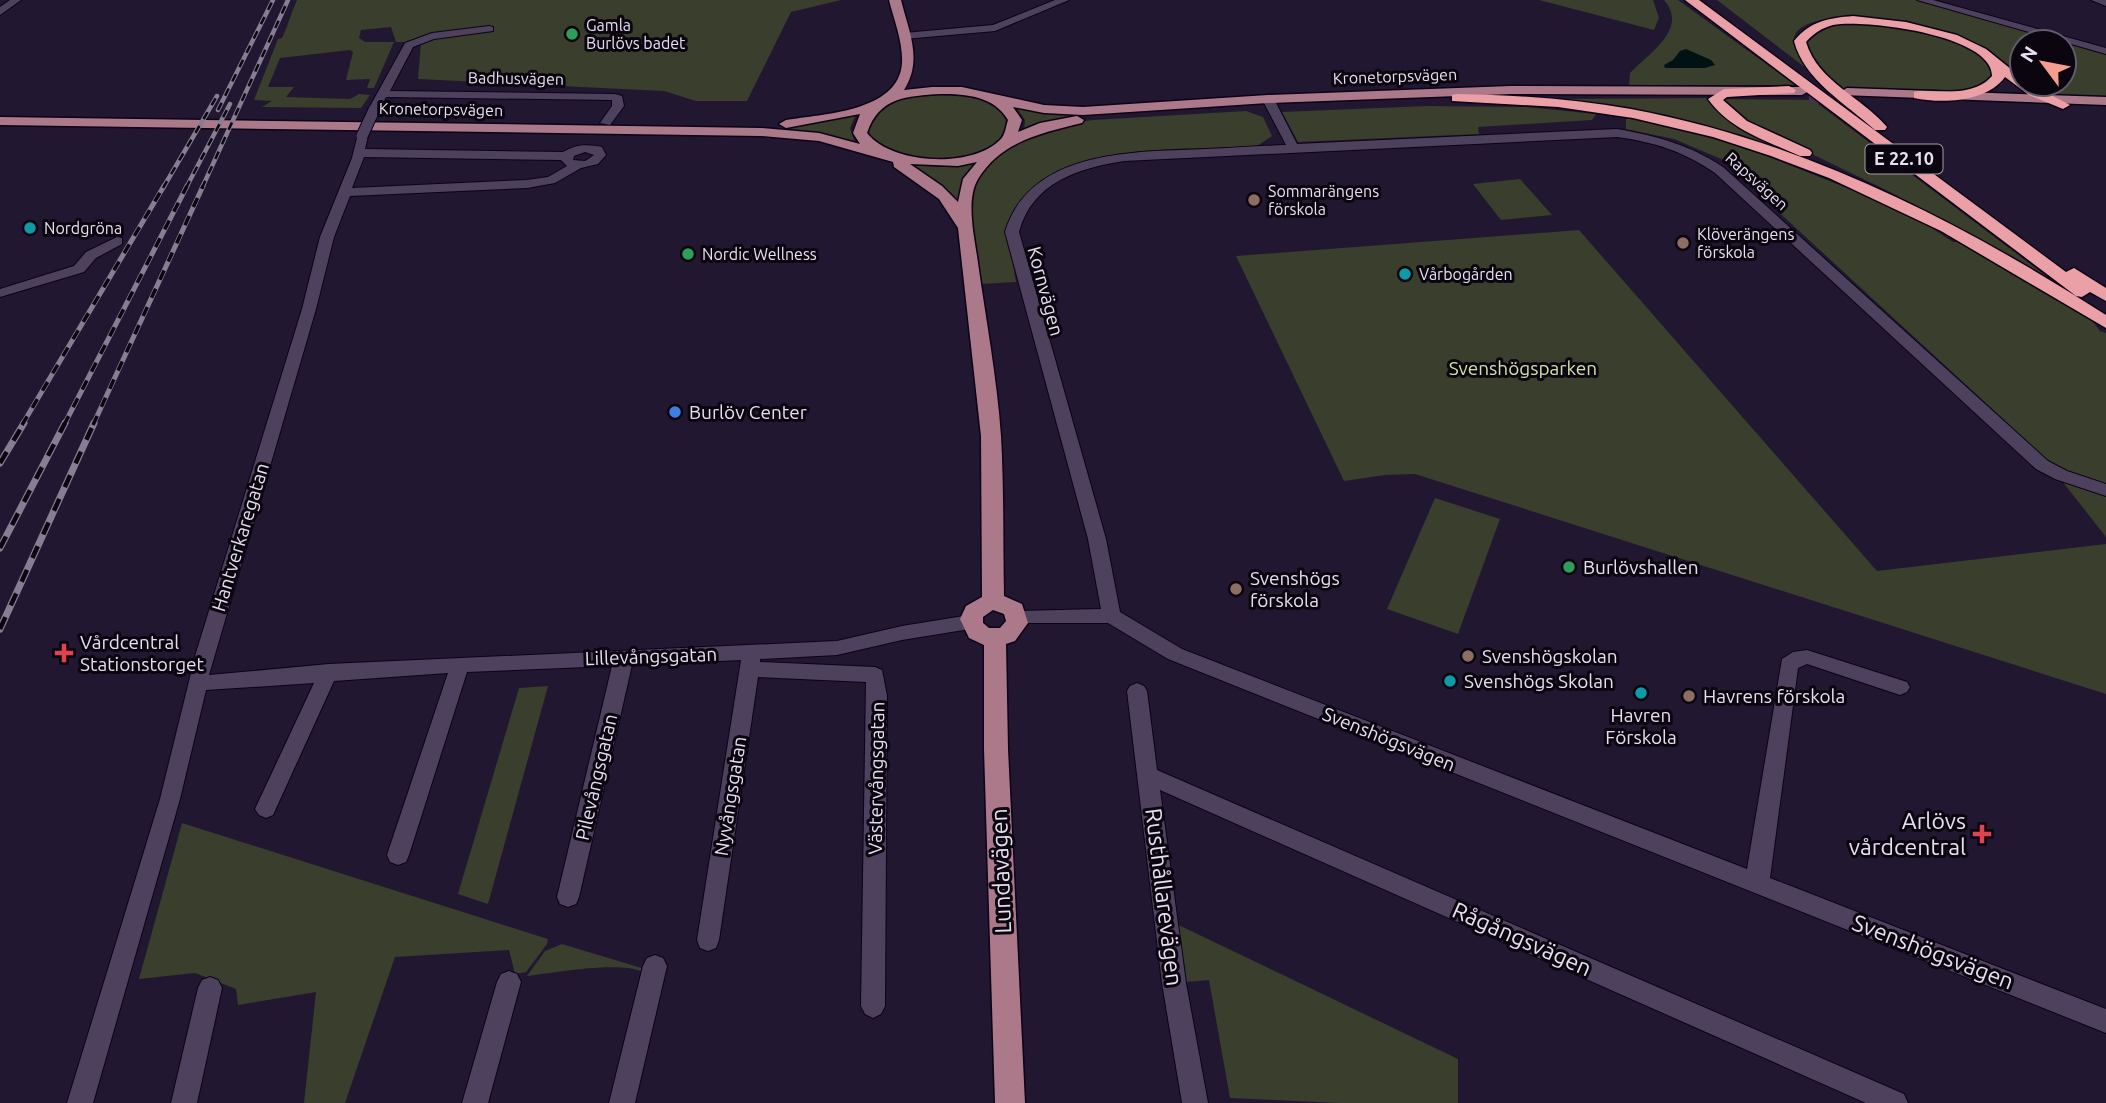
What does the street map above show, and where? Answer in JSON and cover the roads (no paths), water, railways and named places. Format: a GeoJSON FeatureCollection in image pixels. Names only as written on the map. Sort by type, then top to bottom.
{"type":"FeatureCollection","features":[{"type":"Feature","properties":{"kind":"highway","name":"E 22.10"},"geometry":{"type":"LineString","coordinates":[[1691,0],[2106,310]]}},
{"type":"Feature","properties":{"kind":"highway","name":"E 22.10"},"geometry":{"type":"LineString","coordinates":[[1705,0],[2106,296]]}},
{"type":"Feature","properties":{"kind":"highway"},"geometry":{"type":"LineString","coordinates":[[1900,145],[1812,66],[1800,50],[1803,34],[1815,26],[1839,20],[1893,23],[1956,39],[1982,53],[2021,87],[2044,100],[2063,105]]}},
{"type":"Feature","properties":{"kind":"highway"},"geometry":{"type":"LineString","coordinates":[[1919,94],[1961,93],[1988,88],[1999,77],[1999,71],[1993,62]]}},
{"type":"Feature","properties":{"kind":"highway"},"geometry":{"type":"LineString","coordinates":[[1800,93],[1737,92],[1715,99],[1717,104],[1734,117],[1880,189],[2106,323]]}},
{"type":"Feature","properties":{"kind":"highway"},"geometry":{"type":"LineString","coordinates":[[1457,98],[1563,103],[1684,125],[1827,174],[1959,234]]}},
{"type":"Feature","properties":{"kind":"main road"},"geometry":{"type":"LineString","coordinates":[[895,0],[910,64],[909,72],[899,88],[866,115],[860,127],[866,143],[945,195],[954,205],[966,233]]}},
{"type":"Feature","properties":{"kind":"main road"},"geometry":{"type":"LineString","coordinates":[[903,34],[927,72],[990,98],[1007,108],[1015,120],[1013,134],[977,170],[965,194],[966,233],[991,436],[993,602]]}},
{"type":"Feature","properties":{"kind":"main road"},"geometry":{"type":"LineString","coordinates":[[882,103],[907,94],[933,90],[975,93]]}},
{"type":"Feature","properties":{"kind":"main road","name":"Kronetorpsvägen"},"geometry":{"type":"LineString","coordinates":[[990,98],[1035,108],[1073,111],[1511,90],[1800,93]]}},
{"type":"Feature","properties":{"kind":"main road","name":"Kronetorpsvägen"},"geometry":{"type":"LineString","coordinates":[[1001,146],[1045,126],[1074,120],[1266,103],[1800,93]]}},
{"type":"Feature","properties":{"kind":"main road"},"geometry":{"type":"LineString","coordinates":[[1919,94],[2106,104],[2063,105],[1851,95],[1919,94]]}},
{"type":"Feature","properties":{"kind":"main road","name":"Kronetorpsvägen"},"geometry":{"type":"LineString","coordinates":[[0,121],[605,126],[784,124],[839,116],[882,103]]}},
{"type":"Feature","properties":{"kind":"main road","name":"Kronetorpsvägen"},"geometry":{"type":"LineString","coordinates":[[0,115],[605,126],[795,134],[830,139],[881,154]]}},
{"type":"Feature","properties":{"kind":"main road"},"geometry":{"type":"LineString","coordinates":[[881,154],[910,162],[941,163],[971,159],[1001,146]]}},
{"type":"Feature","properties":{"kind":"main road"},"geometry":{"type":"LineString","coordinates":[[993,602],[1010,607],[1018,618],[1012,632],[995,638],[975,632],[970,622],[979,606],[993,602]]}},
{"type":"Feature","properties":{"kind":"main road","name":"Lundavägen"},"geometry":{"type":"LineString","coordinates":[[995,638],[996,749],[1010,1103]]}},
{"type":"Feature","properties":{"kind":"street"},"geometry":{"type":"LineString","coordinates":[[0,12],[16,0]]}},
{"type":"Feature","properties":{"kind":"street"},"geometry":{"type":"LineString","coordinates":[[903,34],[1005,24],[1056,0]]}},
{"type":"Feature","properties":{"kind":"street"},"geometry":{"type":"LineString","coordinates":[[903,34],[995,28],[1064,0]]}},
{"type":"Feature","properties":{"kind":"street"},"geometry":{"type":"LineString","coordinates":[[1922,0],[2106,51]]}},
{"type":"Feature","properties":{"kind":"street"},"geometry":{"type":"LineString","coordinates":[[2095,0],[2106,3]]}},
{"type":"Feature","properties":{"kind":"street"},"geometry":{"type":"LineString","coordinates":[[384,94],[409,45],[432,36],[489,29]]}},
{"type":"Feature","properties":{"kind":"street","name":"Hantverkaregatan"},"geometry":{"type":"LineString","coordinates":[[80,1103],[170,799],[198,683],[309,309],[327,237],[360,153],[362,136],[384,94]]}},
{"type":"Feature","properties":{"kind":"street","name":"Badhusvägen"},"geometry":{"type":"LineString","coordinates":[[384,94],[612,96],[618,99],[618,106],[605,126]]}},
{"type":"Feature","properties":{"kind":"street"},"geometry":{"type":"LineString","coordinates":[[1266,103],[1289,147]]}},
{"type":"Feature","properties":{"kind":"street"},"geometry":{"type":"LineString","coordinates":[[360,153],[566,156],[585,148],[605,126]]}},
{"type":"Feature","properties":{"kind":"street","name":"Rapsvägen"},"geometry":{"type":"LineString","coordinates":[[1289,147],[1617,133],[1665,140],[1690,149],[1719,170],[2042,465],[2061,475],[2106,490]]}},
{"type":"Feature","properties":{"kind":"street","name":"Kornvägen"},"geometry":{"type":"LineString","coordinates":[[1111,616],[1105,571],[1095,530],[1013,243],[1015,218],[1021,207],[1043,185],[1087,165],[1109,159],[1289,147]]}},
{"type":"Feature","properties":{"kind":"street"},"geometry":{"type":"LineString","coordinates":[[566,156],[567,162],[578,165],[588,164],[599,157],[598,150],[585,148]]}},
{"type":"Feature","properties":{"kind":"street"},"geometry":{"type":"LineString","coordinates":[[346,192],[527,184],[551,180],[578,165]]}},
{"type":"Feature","properties":{"kind":"street"},"geometry":{"type":"LineString","coordinates":[[0,293],[79,269],[91,255],[117,242]]}},
{"type":"Feature","properties":{"kind":"street"},"geometry":{"type":"LineString","coordinates":[[1018,618],[1111,616]]}},
{"type":"Feature","properties":{"kind":"street","name":"Svenshögsvägen"},"geometry":{"type":"LineString","coordinates":[[1111,616],[1175,654],[2106,1021]]}},
{"type":"Feature","properties":{"kind":"street","name":"Lillevångsgatan"},"geometry":{"type":"LineString","coordinates":[[198,683],[330,672],[624,657],[751,661],[863,644],[902,633],[970,622]]}},
{"type":"Feature","properties":{"kind":"street","name":"Pilevångsgatan"},"geometry":{"type":"LineString","coordinates":[[568,897],[624,657]]}},
{"type":"Feature","properties":{"kind":"street"},"geometry":{"type":"LineString","coordinates":[[1759,884],[1758,868],[1789,664],[1800,657],[1808,657],[1900,687]]}},
{"type":"Feature","properties":{"kind":"street","name":"Nyvångsgatan"},"geometry":{"type":"LineString","coordinates":[[709,940],[751,661]]}},
{"type":"Feature","properties":{"kind":"street","name":"Västervångsgatan"},"geometry":{"type":"LineString","coordinates":[[751,661],[875,675],[877,696],[873,1006]]}},
{"type":"Feature","properties":{"kind":"street"},"geometry":{"type":"LineString","coordinates":[[398,855],[460,665]]}},
{"type":"Feature","properties":{"kind":"street"},"geometry":{"type":"LineString","coordinates":[[266,809],[330,672]]}},
{"type":"Feature","properties":{"kind":"street","name":"Rusthållarevägen"},"geometry":{"type":"LineString","coordinates":[[1137,691],[1174,983],[1195,1103]]}},
{"type":"Feature","properties":{"kind":"street","name":"Rågångsvägen"},"geometry":{"type":"LineString","coordinates":[[1148,775],[1895,1103]]}},
{"type":"Feature","properties":{"kind":"street"},"geometry":{"type":"LineString","coordinates":[[622,1103],[655,966]]}},
{"type":"Feature","properties":{"kind":"street"},"geometry":{"type":"LineString","coordinates":[[475,1103],[509,982]]}},
{"type":"Feature","properties":{"kind":"street"},"geometry":{"type":"LineString","coordinates":[[184,1103],[210,988]]}},
{"type":"Feature","properties":{"kind":"tunnel"},"geometry":{"type":"LineString","coordinates":[[1809,97],[1855,98]]}},
{"type":"Feature","properties":{"kind":"railway"},"geometry":{"type":"LineString","coordinates":[[218,110],[273,0]]}},
{"type":"Feature","properties":{"kind":"railway"},"geometry":{"type":"LineString","coordinates":[[202,188],[288,0]]}},
{"type":"Feature","properties":{"kind":"railway"},"geometry":{"type":"LineString","coordinates":[[163,188],[217,96]]}},
{"type":"Feature","properties":{"kind":"railway"},"geometry":{"type":"LineString","coordinates":[[186,188],[230,104]]}},
{"type":"Feature","properties":{"kind":"railway"},"geometry":{"type":"LineString","coordinates":[[22,425],[164,186]]}},
{"type":"Feature","properties":{"kind":"railway"},"geometry":{"type":"LineString","coordinates":[[64,425],[187,186]]}},
{"type":"Feature","properties":{"kind":"railway"},"geometry":{"type":"LineString","coordinates":[[93,425],[203,186]]}},
{"type":"Feature","properties":{"kind":"railway"},"geometry":{"type":"LineString","coordinates":[[0,463],[24,423]]}},
{"type":"Feature","properties":{"kind":"railway"},"geometry":{"type":"LineString","coordinates":[[0,548],[65,423]]}},
{"type":"Feature","properties":{"kind":"railway"},"geometry":{"type":"LineString","coordinates":[[0,629],[94,423]]}},
{"type":"Feature","properties":{"kind":"place","name":"Gamla Burlövs badet"},"geometry":{"type":"Point","coordinates":[572,34]}},
{"type":"Feature","properties":{"kind":"place","name":"Sommarängens förskola"},"geometry":{"type":"Point","coordinates":[1254,200]}},
{"type":"Feature","properties":{"kind":"place","name":"Nordgröna"},"geometry":{"type":"Point","coordinates":[30,228]}},
{"type":"Feature","properties":{"kind":"place","name":"Klöverängens förskola"},"geometry":{"type":"Point","coordinates":[1683,243]}},
{"type":"Feature","properties":{"kind":"place","name":"Nordic Wellness"},"geometry":{"type":"Point","coordinates":[688,254]}},
{"type":"Feature","properties":{"kind":"place","name":"Vårbogården"},"geometry":{"type":"Point","coordinates":[1405,274]}},
{"type":"Feature","properties":{"kind":"place","name":"Burlöv Center"},"geometry":{"type":"Point","coordinates":[675,412]}},
{"type":"Feature","properties":{"kind":"place","name":"Burlövshallen"},"geometry":{"type":"Point","coordinates":[1569,567]}},
{"type":"Feature","properties":{"kind":"place","name":"Svenshögs förskola"},"geometry":{"type":"Point","coordinates":[1236,589]}},
{"type":"Feature","properties":{"kind":"place","name":"Vårdcentral Stationstorget"},"geometry":{"type":"Point","coordinates":[64,653]}},
{"type":"Feature","properties":{"kind":"place","name":"Svenshögskolan"},"geometry":{"type":"Point","coordinates":[1468,656]}},
{"type":"Feature","properties":{"kind":"place","name":"Svenshögs Skolan"},"geometry":{"type":"Point","coordinates":[1450,681]}},
{"type":"Feature","properties":{"kind":"place","name":"Havren Förskola"},"geometry":{"type":"Point","coordinates":[1641,693]}},
{"type":"Feature","properties":{"kind":"place","name":"Havrens förskola"},"geometry":{"type":"Point","coordinates":[1689,696]}},
{"type":"Feature","properties":{"kind":"place","name":"Arlövs vårdcentral"},"geometry":{"type":"Point","coordinates":[1982,834]}},
{"type":"Feature","properties":{"kind":"park label","name":"Svenshögsparken"},"geometry":{"type":"Point","coordinates":[1523,368]}}]}
